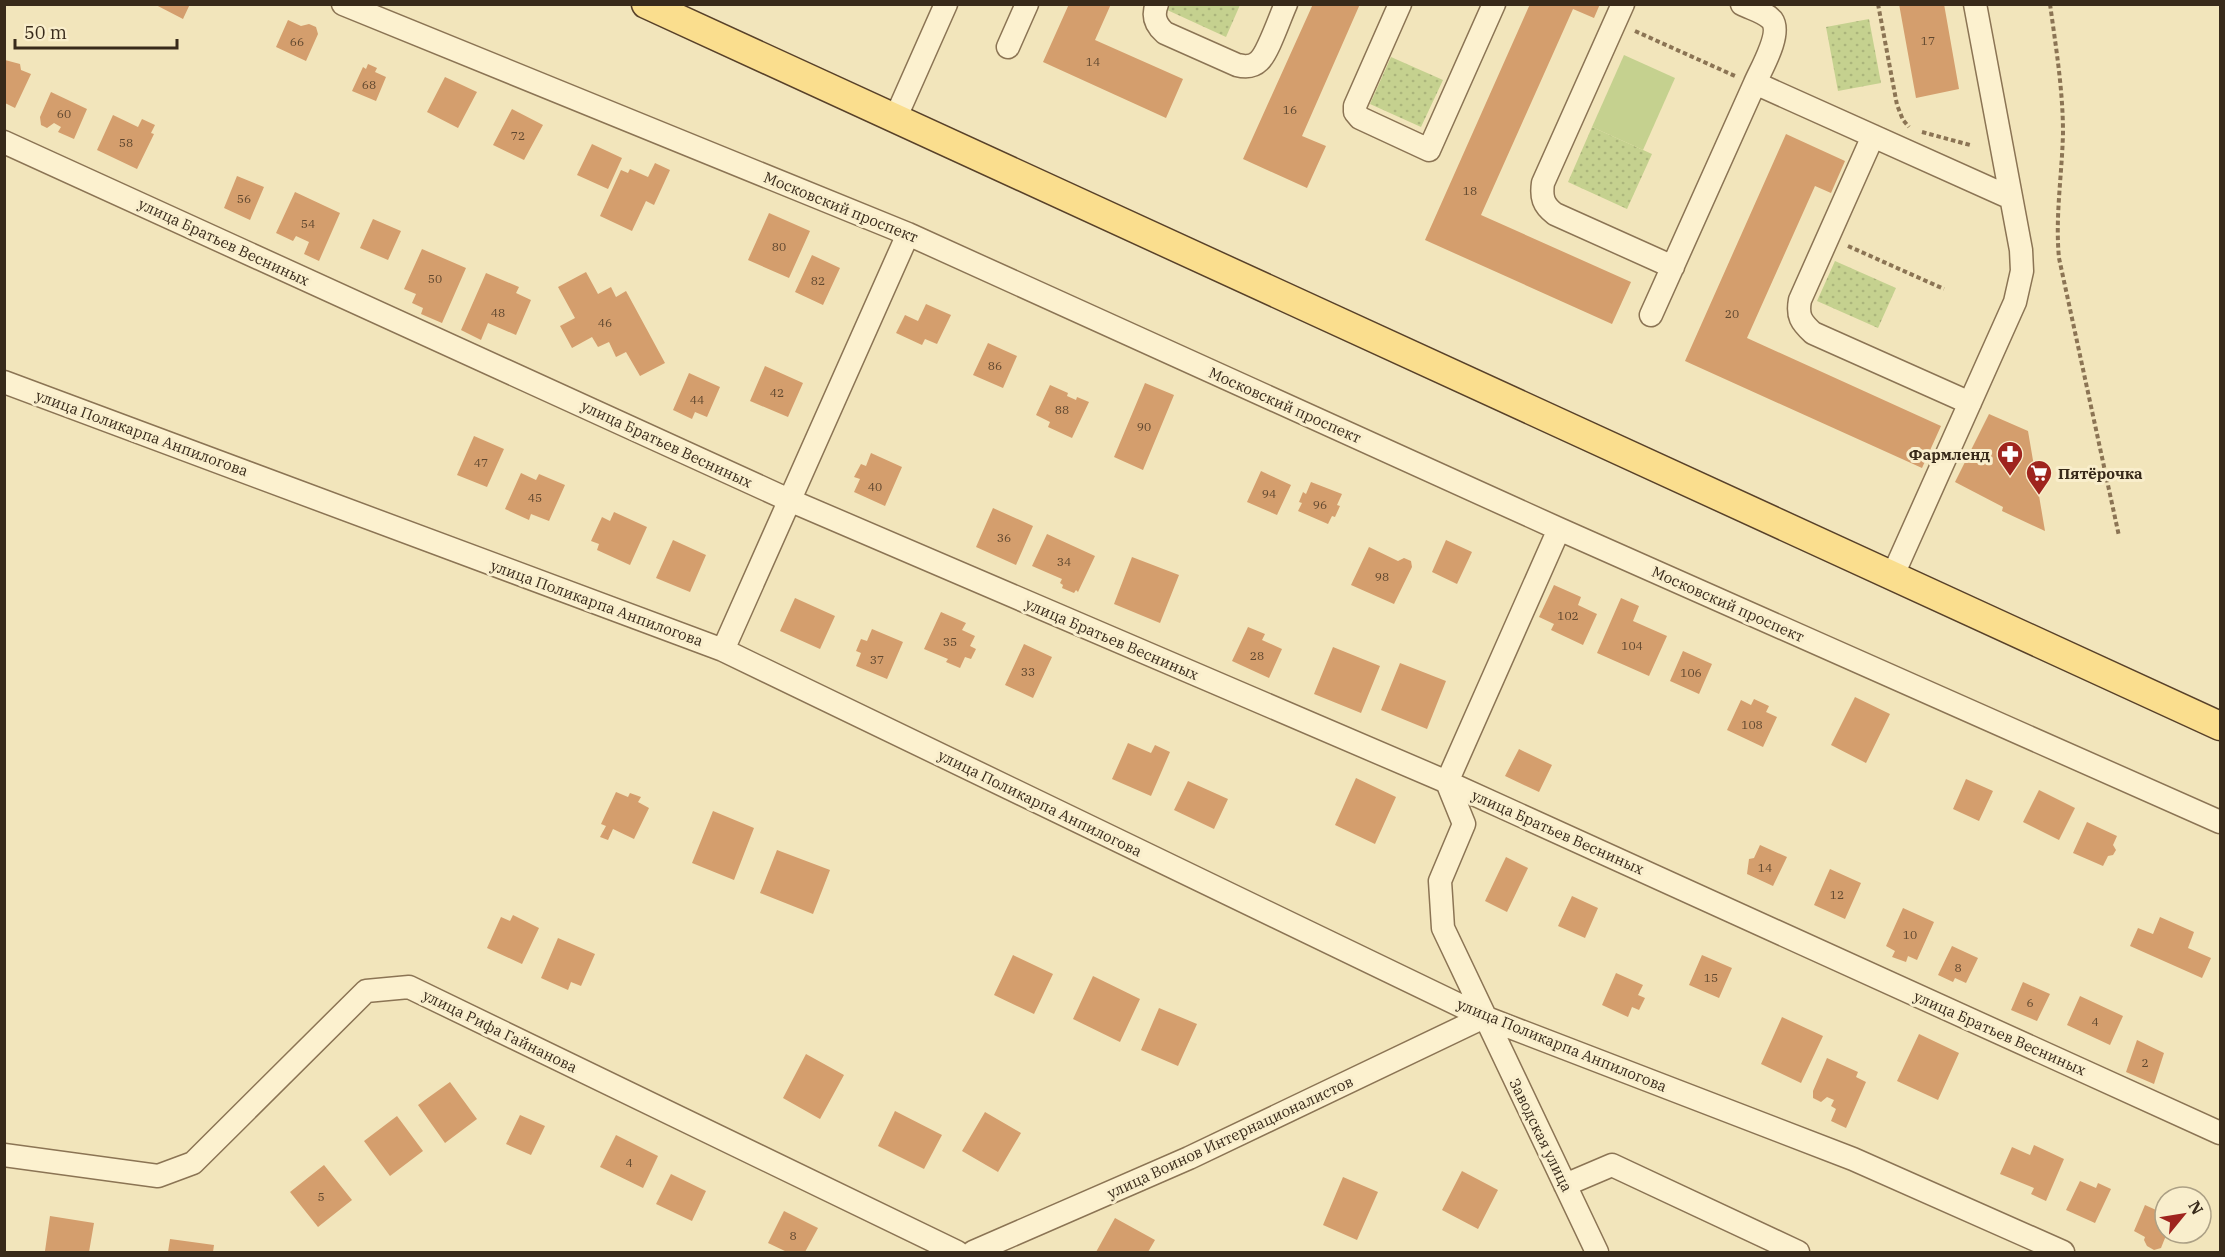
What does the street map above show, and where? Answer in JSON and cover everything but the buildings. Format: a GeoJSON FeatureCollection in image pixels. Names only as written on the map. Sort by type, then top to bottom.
{"type":"FeatureCollection","features":[{"type":"Feature","properties":{"kind":"main road"},"geometry":{"type":"LineString","coordinates":[[646,4],[1892,578],[2220,726]]}},
{"type":"Feature","properties":{"kind":"street","name":"Московский проспект"},"geometry":{"type":"LineString","coordinates":[[343,4],[908,234],[1559,529],[2220,822]]}},
{"type":"Feature","properties":{"kind":"street"},"geometry":{"type":"LineString","coordinates":[[895,119],[946,4]]}},
{"type":"Feature","properties":{"kind":"street"},"geometry":{"type":"LineString","coordinates":[[1008,47],[1027,4]]}},
{"type":"Feature","properties":{"kind":"street"},"geometry":{"type":"LineString","coordinates":[[1157,4],[1154,16],[1156,23],[1165,33],[1245,67],[1251,66],[1262,58],[1286,4]]}},
{"type":"Feature","properties":{"kind":"street"},"geometry":{"type":"LineString","coordinates":[[1400,4],[1355,106],[1355,112],[1360,118],[1429,150],[1494,4]]}},
{"type":"Feature","properties":{"kind":"street"},"geometry":{"type":"LineString","coordinates":[[1652,315],[1774,39],[1775,27],[1771,19],[1742,4]]}},
{"type":"Feature","properties":{"kind":"street"},"geometry":{"type":"LineString","coordinates":[[1892,578],[2015,302],[2021,281],[2020,250],[1975,4]]}},
{"type":"Feature","properties":{"kind":"street"},"geometry":{"type":"LineString","coordinates":[[1619,13],[1543,183],[1541,192],[1543,202],[1555,214],[1673,267]]}},
{"type":"Feature","properties":{"kind":"street"},"geometry":{"type":"LineString","coordinates":[[1755,84],[2011,198]]}},
{"type":"Feature","properties":{"kind":"street"},"geometry":{"type":"LineString","coordinates":[[1873,136],[1800,300],[1798,311],[1802,323],[1813,333],[1970,403]]}},
{"type":"Feature","properties":{"kind":"street","name":"улица Братьев Весниных"},"geometry":{"type":"LineString","coordinates":[[4,142],[789,500],[1447,782],[2220,1133]]}},
{"type":"Feature","properties":{"kind":"street"},"geometry":{"type":"LineString","coordinates":[[723,650],[908,234]]}},
{"type":"Feature","properties":{"kind":"street","name":"улица Поликарпа Анпилогова"},"geometry":{"type":"LineString","coordinates":[[4,382],[723,650],[1484,1017],[1852,1159],[2063,1252]]}},
{"type":"Feature","properties":{"kind":"street"},"geometry":{"type":"LineString","coordinates":[[1447,782],[1559,529]]}},
{"type":"Feature","properties":{"kind":"street","name":"Заводская улица"},"geometry":{"type":"LineString","coordinates":[[1447,782],[1464,824],[1440,881],[1443,928],[1597,1252]]}},
{"type":"Feature","properties":{"kind":"street","name":"улица Рифа Гайнанова"},"geometry":{"type":"LineString","coordinates":[[4,1155],[158,1176],[193,1163],[366,991],[409,987],[957,1252]]}},
{"type":"Feature","properties":{"kind":"street","name":"улица Воинов Интернационалистов"},"geometry":{"type":"LineString","coordinates":[[973,1252],[1189,1158],[1484,1017]]}},
{"type":"Feature","properties":{"kind":"street"},"geometry":{"type":"LineString","coordinates":[[1564,1185],[1612,1166],[1798,1252]]}},
{"type":"Feature","properties":{"kind":"path"},"geometry":{"type":"LineString","coordinates":[[1878,4],[1897,105],[1903,120],[1914,130],[1970,145]]}},
{"type":"Feature","properties":{"kind":"path"},"geometry":{"type":"LineString","coordinates":[[2050,4],[2061,79],[2062,172],[2057,223],[2059,258],[2120,536]]}},
{"type":"Feature","properties":{"kind":"path"},"geometry":{"type":"LineString","coordinates":[[1619,13],[1755,84]]}},
{"type":"Feature","properties":{"kind":"path"},"geometry":{"type":"LineString","coordinates":[[1828,237],[1944,289]]}},
{"type":"Feature","properties":{"kind":"green space"},"geometry":{"type":"Polygon","coordinates":[[[1167,5],[1240,5],[1226,37],[1165,9],[1167,5]]]}},
{"type":"Feature","properties":{"kind":"green space"},"geometry":{"type":"Polygon","coordinates":[[[1869,19],[1881,83],[1838,91],[1826,27],[1869,19]]]}},
{"type":"Feature","properties":{"kind":"green space"},"geometry":{"type":"Polygon","coordinates":[[[1624,55],[1675,78],[1643,150],[1592,127],[1624,55]]]}},
{"type":"Feature","properties":{"kind":"green space"},"geometry":{"type":"Polygon","coordinates":[[[1391,57],[1443,80],[1421,127],[1370,104],[1391,57]]]}},
{"type":"Feature","properties":{"kind":"green space"},"geometry":{"type":"Polygon","coordinates":[[[1592,127],[1652,154],[1627,209],[1568,182],[1592,127]]]}},
{"type":"Feature","properties":{"kind":"green space"},"geometry":{"type":"Polygon","coordinates":[[[1835,261],[1896,288],[1878,328],[1817,301],[1835,261]]]}},
{"type":"Feature","properties":{"kind":"place","name":"Фармленд"},"geometry":{"type":"Point","coordinates":[2010,477]}},
{"type":"Feature","properties":{"kind":"place","name":"Пятёрочка"},"geometry":{"type":"Point","coordinates":[2039,496]}}]}
